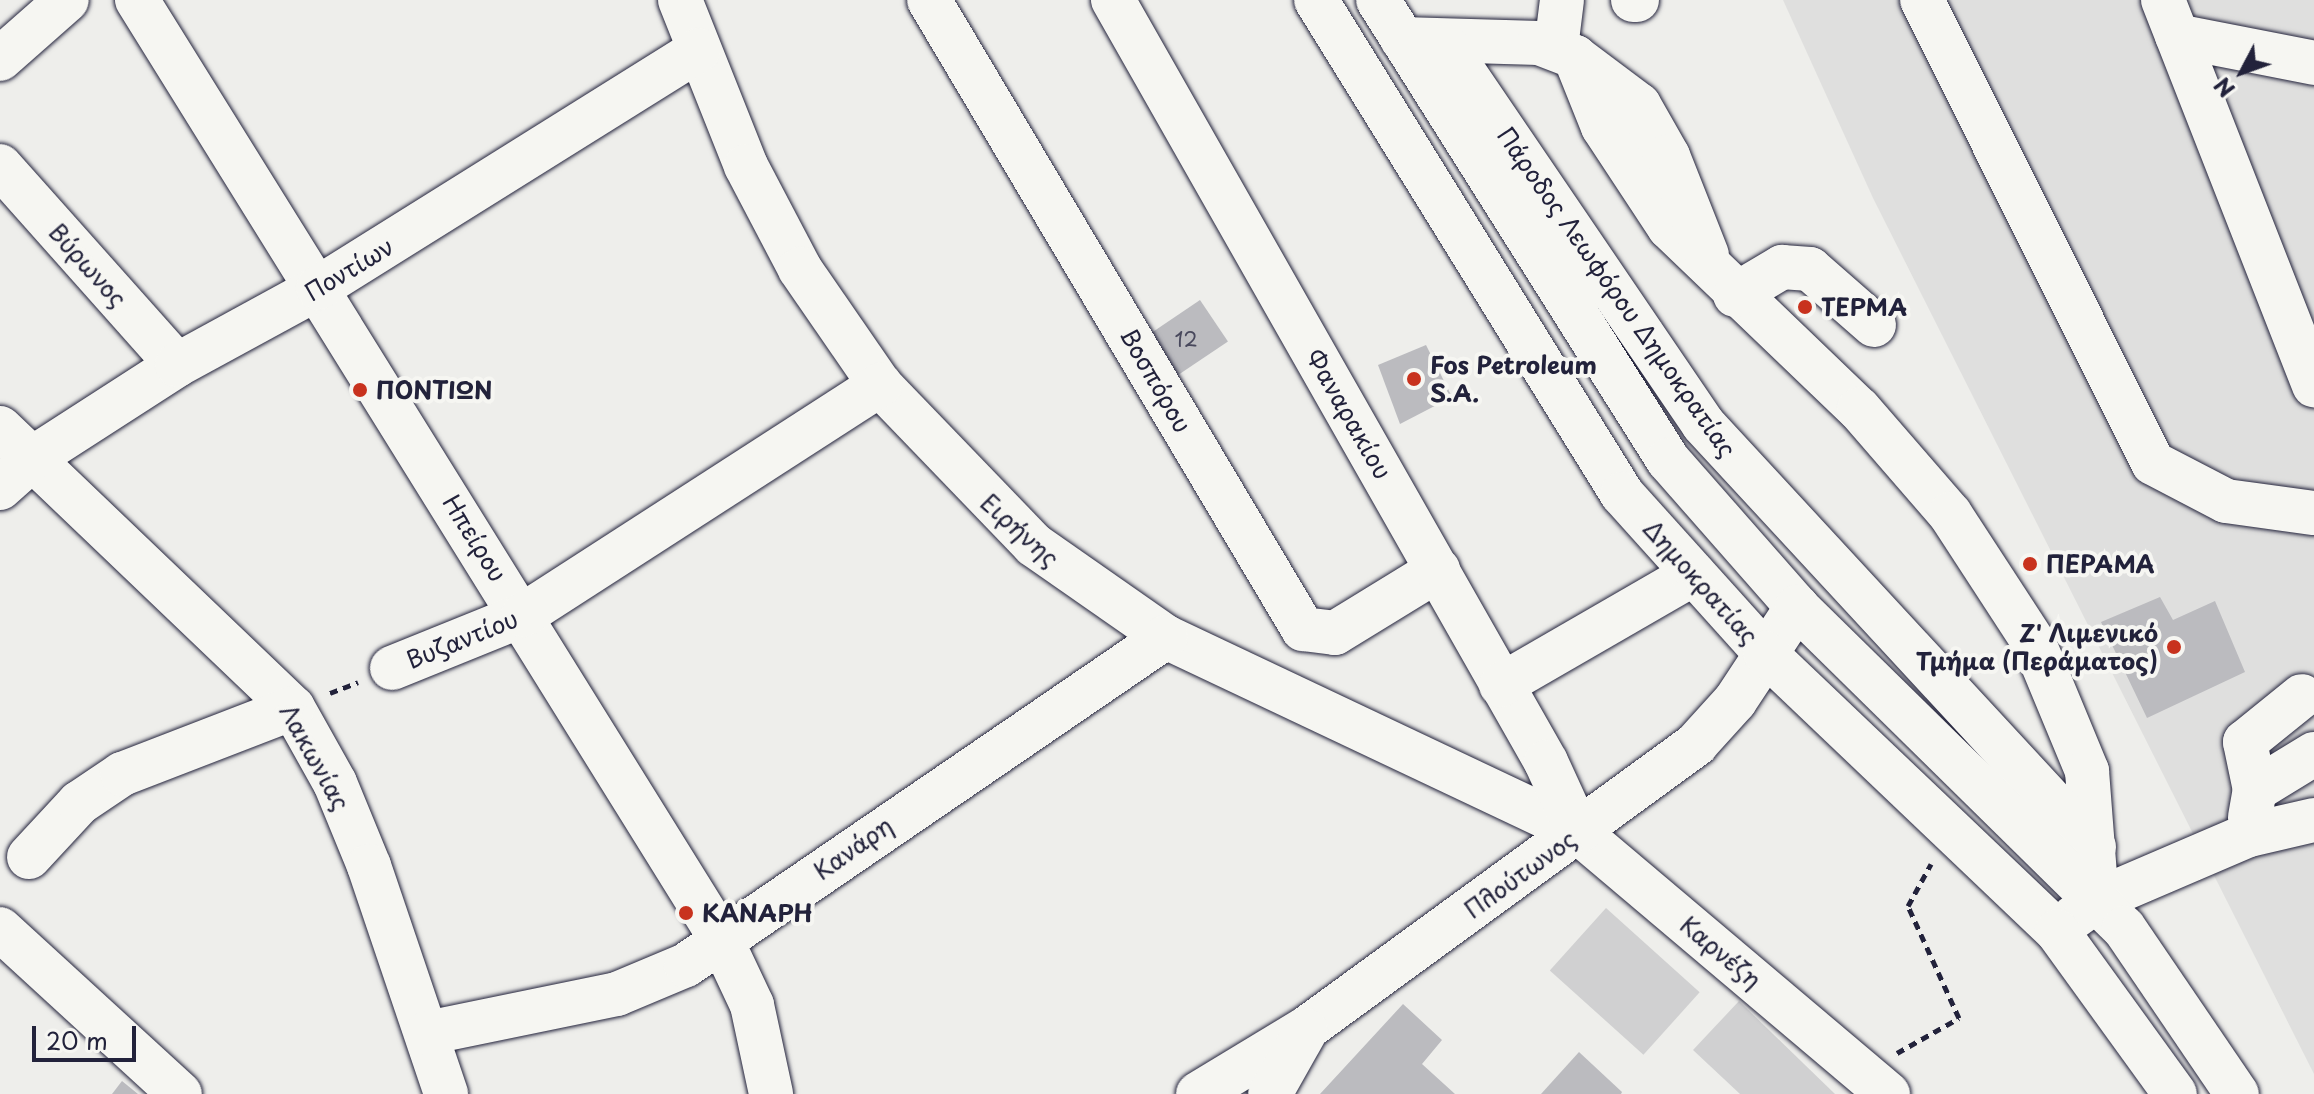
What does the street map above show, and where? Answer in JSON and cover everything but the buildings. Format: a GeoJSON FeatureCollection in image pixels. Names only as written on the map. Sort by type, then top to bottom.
{"type":"FeatureCollection","features":[{"type":"Feature","properties":{"kind":"street"},"geometry":{"type":"LineString","coordinates":[[0,59],[67,0]]}},
{"type":"Feature","properties":{"kind":"street","name":"Ηπείρου"},"geometry":{"type":"LineString","coordinates":[[137,0],[523,615],[721,939],[752,1005],[771,1094]]}},
{"type":"Feature","properties":{"kind":"street","name":"Ειρήνης"},"geometry":{"type":"LineString","coordinates":[[680,0],[746,166],[800,269],[880,385],[1034,545],[1166,637],[1578,832]]}},
{"type":"Feature","properties":{"kind":"street","name":"Βοσπόρου"},"geometry":{"type":"LineString","coordinates":[[929,0],[1303,629],[1335,633],[1438,570]]}},
{"type":"Feature","properties":{"kind":"street","name":"Φαναρακίου"},"geometry":{"type":"LineString","coordinates":[[1113,0],[1438,570],[1578,832]]}},
{"type":"Feature","properties":{"kind":"street","name":"Δημοκρατίας"},"geometry":{"type":"LineString","coordinates":[[1316,0],[1571,422],[1693,574],[1765,653],[2057,931],[2175,1094]]}},
{"type":"Feature","properties":{"kind":"street"},"geometry":{"type":"LineString","coordinates":[[1562,0],[1565,53],[1603,127],[1648,200],[1723,284],[1859,409],[1998,580],[2034,643],[2087,771],[2097,900]]}},
{"type":"Feature","properties":{"kind":"street"},"geometry":{"type":"LineString","coordinates":[[1922,0],[2153,463],[2190,489],[2226,501],[2314,513]]}},
{"type":"Feature","properties":{"kind":"street"},"geometry":{"type":"LineString","coordinates":[[1392,15],[1445,44],[1565,53]]}},
{"type":"Feature","properties":{"kind":"street"},"geometry":{"type":"LineString","coordinates":[[1392,15],[1618,391],[1797,607],[2097,900],[2237,1094]]}},
{"type":"Feature","properties":{"kind":"street"},"geometry":{"type":"LineString","coordinates":[[2170,18],[2314,63]]}},
{"type":"Feature","properties":{"kind":"street"},"geometry":{"type":"LineString","coordinates":[[2170,18],[2314,385]]}},
{"type":"Feature","properties":{"kind":"street","name":"Πάροδος Λεωφόρου Δημοκρατίας"},"geometry":{"type":"LineString","coordinates":[[1445,44],[1703,424],[2094,847]]}},
{"type":"Feature","properties":{"kind":"street","name":"Ποντίων"},"geometry":{"type":"LineString","coordinates":[[0,488],[36,456],[177,365],[318,288],[699,50]]}},
{"type":"Feature","properties":{"kind":"street","name":"Βύρωνος"},"geometry":{"type":"LineString","coordinates":[[0,166],[177,365]]}},
{"type":"Feature","properties":{"kind":"street"},"geometry":{"type":"LineString","coordinates":[[1723,284],[1782,267],[1810,269],[1874,325]]}},
{"type":"Feature","properties":{"kind":"street","name":"Βυζαντίου"},"geometry":{"type":"LineString","coordinates":[[392,668],[523,615],[880,385]]}},
{"type":"Feature","properties":{"kind":"street","name":"Λακωνίας"},"geometry":{"type":"LineString","coordinates":[[0,428],[36,456],[293,708],[335,783],[427,1033],[446,1094]]}},
{"type":"Feature","properties":{"kind":"street"},"geometry":{"type":"LineString","coordinates":[[1501,685],[1693,574]]}},
{"type":"Feature","properties":{"kind":"street","name":"Πλούτωνος"},"geometry":{"type":"LineString","coordinates":[[1198,1094],[1307,1028],[1696,744],[1797,607]]}},
{"type":"Feature","properties":{"kind":"street","name":"Κανάρη"},"geometry":{"type":"LineString","coordinates":[[427,1033],[653,983],[1166,637]]}},
{"type":"Feature","properties":{"kind":"street"},"geometry":{"type":"LineString","coordinates":[[2279,828],[2255,790],[2245,742],[2302,696]]}},
{"type":"Feature","properties":{"kind":"street"},"geometry":{"type":"LineString","coordinates":[[29,857],[79,803],[122,774],[293,708]]}},
{"type":"Feature","properties":{"kind":"street"},"geometry":{"type":"LineString","coordinates":[[2255,790],[2314,754]]}},
{"type":"Feature","properties":{"kind":"street"},"geometry":{"type":"LineString","coordinates":[[2057,931],[2097,900],[2279,828],[2314,787]]}},
{"type":"Feature","properties":{"kind":"street","name":"Καρνέζη"},"geometry":{"type":"LineString","coordinates":[[1578,832],[1876,1082]]}},
{"type":"Feature","properties":{"kind":"street"},"geometry":{"type":"LineString","coordinates":[[0,929],[180,1094]]}},
{"type":"Feature","properties":{"kind":"street"},"geometry":{"type":"LineString","coordinates":[[1270,1094],[1307,1028]]}},
{"type":"Feature","properties":{"kind":"path","name":"Βυζαντίου"},"geometry":{"type":"LineString","coordinates":[[293,708],[392,668]]}},
{"type":"Feature","properties":{"kind":"path"},"geometry":{"type":"LineString","coordinates":[[1876,1082],[1959,1018],[1908,906],[1950,832]]}},
{"type":"Feature","properties":{"kind":"shaded area"},"geometry":{"type":"Polygon","coordinates":[[[1783,0],[2314,0],[2314,1074],[1873,198],[1783,0]]]}},
{"type":"Feature","properties":{"kind":"shaded area"},"geometry":{"type":"Polygon","coordinates":[[[1606,908],[1700,992],[1643,1055],[1550,970],[1606,908]]]}},
{"type":"Feature","properties":{"kind":"shaded area"},"geometry":{"type":"Polygon","coordinates":[[[1739,1001],[1835,1094],[1740,1094],[1693,1050],[1739,1001]]]}},
{"type":"Feature","properties":{"kind":"place","name":"ΤΕΡΜΑ"},"geometry":{"type":"Point","coordinates":[1805,307]}},
{"type":"Feature","properties":{"kind":"place","name":"Fos Petroleum S.A."},"geometry":{"type":"Point","coordinates":[1414,379]}},
{"type":"Feature","properties":{"kind":"place","name":"ΠΟΝΤΙΩΝ"},"geometry":{"type":"Point","coordinates":[360,390]}},
{"type":"Feature","properties":{"kind":"place","name":"ΠΕΡΑΜΑ"},"geometry":{"type":"Point","coordinates":[2030,564]}},
{"type":"Feature","properties":{"kind":"place","name":"Ζ' Λιμενικό Τμήμα (Περάματος)"},"geometry":{"type":"Point","coordinates":[2174,647]}},
{"type":"Feature","properties":{"kind":"place","name":"ΚΑΝΑΡΗ"},"geometry":{"type":"Point","coordinates":[686,913]}}]}
